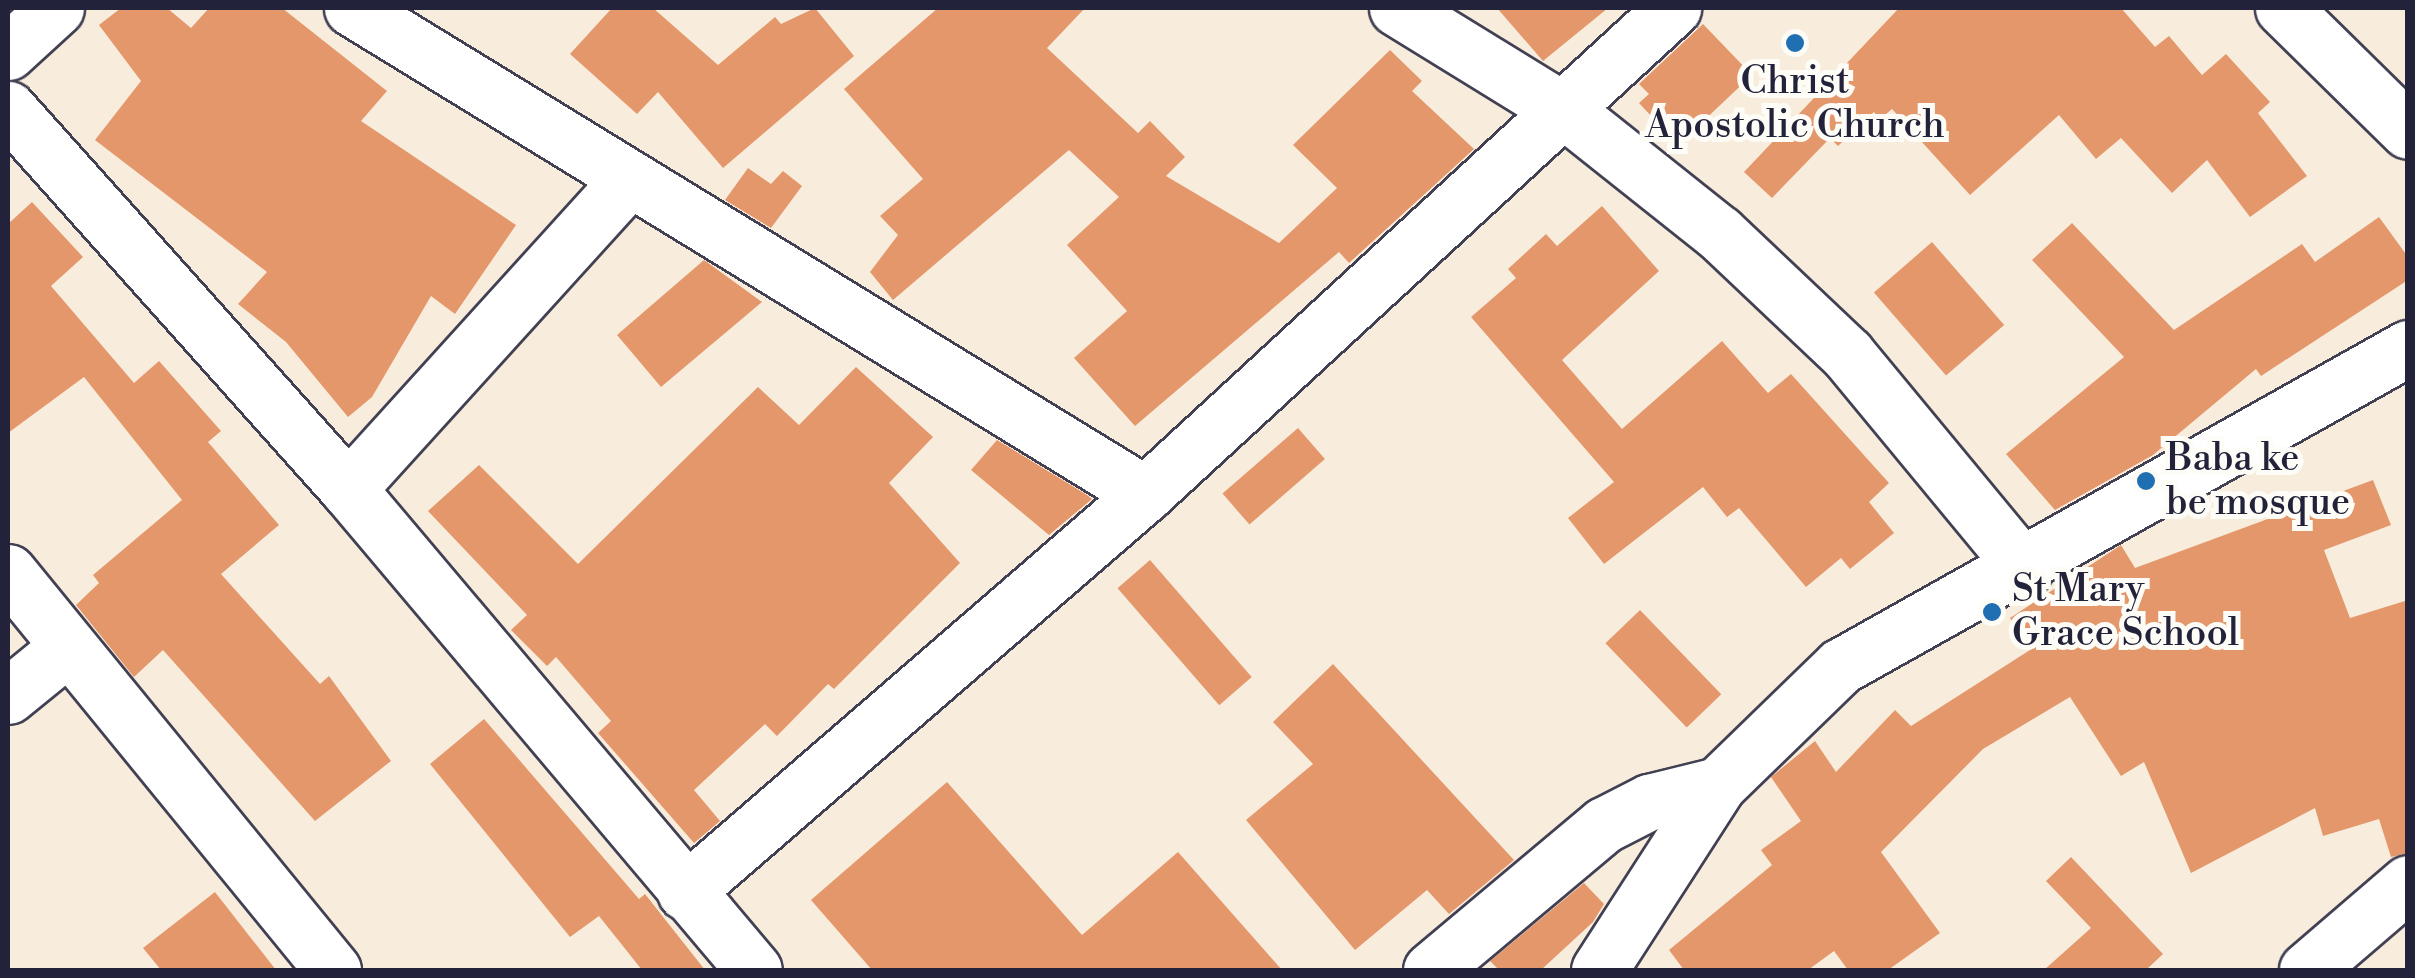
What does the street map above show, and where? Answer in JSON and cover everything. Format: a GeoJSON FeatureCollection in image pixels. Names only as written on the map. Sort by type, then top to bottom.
{"type":"FeatureCollection","features":[{"type":"Feature","properties":{"kind":"street"},"geometry":{"type":"LineString","coordinates":[[8,52],[56,8]]}},
{"type":"Feature","properties":{"kind":"street"},"geometry":{"type":"LineString","coordinates":[[352,8],[626,182],[1145,494]]}},
{"type":"Feature","properties":{"kind":"street"},"geometry":{"type":"LineString","coordinates":[[1397,8],[1568,113],[1719,233],[1846,354],[2026,569]]}},
{"type":"Feature","properties":{"kind":"street"},"geometry":{"type":"LineString","coordinates":[[685,892],[1145,494],[1568,113],[1673,8]]}},
{"type":"Feature","properties":{"kind":"street"},"geometry":{"type":"LineString","coordinates":[[2283,8],[2408,132]]}},
{"type":"Feature","properties":{"kind":"street"},"geometry":{"type":"LineString","coordinates":[[8,109],[348,489],[754,970]]}},
{"type":"Feature","properties":{"kind":"street"},"geometry":{"type":"LineString","coordinates":[[348,489],[626,182]]}},
{"type":"Feature","properties":{"kind":"street"},"geometry":{"type":"LineString","coordinates":[[1599,970],[1718,785],[1842,666],[2026,569],[2408,348]]}},
{"type":"Feature","properties":{"kind":"street"},"geometry":{"type":"LineString","coordinates":[[8,572],[333,970]]}},
{"type":"Feature","properties":{"kind":"street"},"geometry":{"type":"LineString","coordinates":[[8,696],[68,647]]}},
{"type":"Feature","properties":{"kind":"street"},"geometry":{"type":"LineString","coordinates":[[1431,970],[1604,825],[1650,802],[1718,785]]}},
{"type":"Feature","properties":{"kind":"street"},"geometry":{"type":"LineString","coordinates":[[2308,970],[2408,883]]}},
{"type":"Feature","properties":{"kind":"building"},"geometry":{"type":"Polygon","coordinates":[[[121,8],[167,8],[191,28],[209,8],[282,8],[387,91],[361,121],[516,225],[455,314],[431,296],[372,397],[348,417],[286,342],[238,304],[267,272],[95,140],[141,81],[99,25],[121,8]]]}},
{"type":"Feature","properties":{"kind":"building"},"geometry":{"type":"Polygon","coordinates":[[[612,8],[653,8],[718,65],[775,17],[781,24],[815,8],[854,56],[723,168],[658,92],[637,114],[570,54],[612,8]]]}},
{"type":"Feature","properties":{"kind":"building"},"geometry":{"type":"Polygon","coordinates":[[[938,8],[1085,8],[1047,48],[1138,133],[1150,121],[1185,157],[1166,176],[1279,243],[1337,188],[1293,145],[1390,50],[1422,81],[1412,91],[1474,149],[1349,263],[1339,252],[1135,426],[1074,358],[1127,311],[1067,245],[1119,197],[1069,150],[893,300],[870,272],[898,235],[880,216],[923,179],[844,89],[938,8]]]}},
{"type":"Feature","properties":{"kind":"building"},"geometry":{"type":"Polygon","coordinates":[[[1497,8],[1608,8],[1543,61],[1497,8]]]}},
{"type":"Feature","properties":{"kind":"building"},"geometry":{"type":"Polygon","coordinates":[[[1899,8],[2121,8],[2155,47],[2169,36],[2202,75],[2226,54],[2270,102],[2258,113],[2307,176],[2250,217],[2207,160],[2172,193],[2121,138],[2096,159],[2059,115],[1970,195],[1892,109],[1880,119],[1874,112],[1838,146],[1830,138],[1772,198],[1744,172],[1899,8]]]}},
{"type":"Feature","properties":{"kind":"building"},"geometry":{"type":"Polygon","coordinates":[[[1703,24],[1752,75],[1678,145],[1639,103],[1649,94],[1639,84],[1703,24]]]}},
{"type":"Feature","properties":{"kind":"building"},"geometry":{"type":"Polygon","coordinates":[[[748,168],[771,184],[783,171],[802,186],[771,228],[725,200],[748,168]]]}},
{"type":"Feature","properties":{"kind":"building"},"geometry":{"type":"Polygon","coordinates":[[[32,202],[83,257],[51,286],[134,383],[159,361],[221,431],[208,442],[279,525],[221,574],[320,684],[329,676],[391,761],[315,821],[163,650],[134,677],[76,605],[99,583],[93,575],[182,500],[84,377],[8,433],[8,224],[32,202]]]}},
{"type":"Feature","properties":{"kind":"building"},"geometry":{"type":"Polygon","coordinates":[[[1602,206],[1659,271],[1562,360],[1622,429],[1722,341],[1768,393],[1791,374],[1889,483],[1869,502],[1894,533],[1850,569],[1841,558],[1806,587],[1739,508],[1727,517],[1703,487],[1604,564],[1568,518],[1614,482],[1471,317],[1516,278],[1508,269],[1546,234],[1557,246],[1602,206]]]}},
{"type":"Feature","properties":{"kind":"building"},"geometry":{"type":"Polygon","coordinates":[[[2379,217],[2408,257],[2408,280],[2261,376],[2256,369],[2153,455],[2055,510],[2006,454],[2124,357],[2032,260],[2072,223],[2174,330],[2302,244],[2315,262],[2379,217]]]}},
{"type":"Feature","properties":{"kind":"building"},"geometry":{"type":"Polygon","coordinates":[[[1932,242],[2004,325],[1946,376],[1874,293],[1932,242]]]}},
{"type":"Feature","properties":{"kind":"building"},"geometry":{"type":"Polygon","coordinates":[[[704,260],[762,302],[661,387],[617,335],[704,260]]]}},
{"type":"Feature","properties":{"kind":"building"},"geometry":{"type":"Polygon","coordinates":[[[856,367],[933,437],[889,483],[960,563],[834,689],[828,684],[777,736],[765,724],[694,790],[720,821],[694,843],[598,733],[611,721],[556,657],[547,666],[511,630],[527,615],[428,511],[479,465],[578,564],[758,387],[799,425],[856,367]]]}},
{"type":"Feature","properties":{"kind":"building"},"geometry":{"type":"Polygon","coordinates":[[[1298,428],[1325,459],[1249,525],[1223,494],[1298,428]]]}},
{"type":"Feature","properties":{"kind":"building"},"geometry":{"type":"Polygon","coordinates":[[[997,440],[1092,499],[1049,535],[971,470],[997,440]]]}},
{"type":"Feature","properties":{"kind":"building"},"geometry":{"type":"Polygon","coordinates":[[[2373,480],[2391,525],[2324,550],[2350,618],[2408,600],[2408,853],[2391,857],[2379,819],[2323,836],[2315,808],[2191,873],[2144,762],[2121,776],[2070,697],[1983,749],[1881,852],[1940,933],[1888,970],[1848,970],[1834,951],[1808,970],[1684,970],[1669,950],[1772,865],[1761,850],[1801,821],[1771,777],[1815,741],[1836,772],[1895,710],[1911,726],[2030,650],[2010,618],[2121,545],[2135,568],[2373,480]]]}},
{"type":"Feature","properties":{"kind":"building"},"geometry":{"type":"Polygon","coordinates":[[[1150,560],[1252,677],[1219,705],[1118,588],[1150,560]]]}},
{"type":"Feature","properties":{"kind":"building"},"geometry":{"type":"Polygon","coordinates":[[[1640,610],[1721,694],[1687,728],[1605,643],[1640,610]]]}},
{"type":"Feature","properties":{"kind":"building"},"geometry":{"type":"Polygon","coordinates":[[[1333,664],[1514,860],[1449,914],[1427,890],[1355,950],[1246,820],[1313,764],[1273,722],[1333,664]]]}},
{"type":"Feature","properties":{"kind":"building"},"geometry":{"type":"Polygon","coordinates":[[[484,719],[639,899],[645,894],[705,970],[642,970],[599,916],[570,937],[430,764],[484,719]]]}},
{"type":"Feature","properties":{"kind":"building"},"geometry":{"type":"Polygon","coordinates":[[[947,782],[1082,935],[1178,852],[1282,970],[872,970],[811,900],[947,782]]]}},
{"type":"Feature","properties":{"kind":"building"},"geometry":{"type":"Polygon","coordinates":[[[2071,857],[2163,954],[2146,970],[2044,970],[2091,928],[2046,881],[2071,857]]]}},
{"type":"Feature","properties":{"kind":"building"},"geometry":{"type":"Polygon","coordinates":[[[1584,883],[1604,904],[1593,922],[1541,970],[1499,970],[1490,961],[1584,883]]]}},
{"type":"Feature","properties":{"kind":"building"},"geometry":{"type":"Polygon","coordinates":[[[215,892],[276,970],[161,970],[143,948],[215,892]]]}},
{"type":"Feature","properties":{"kind":"place","name":"Christ Apostolic Church"},"geometry":{"type":"Point","coordinates":[1795,43]}},
{"type":"Feature","properties":{"kind":"place","name":"Baba ke be mosque"},"geometry":{"type":"Point","coordinates":[2146,481]}},
{"type":"Feature","properties":{"kind":"place","name":"St Mary Grace School"},"geometry":{"type":"Point","coordinates":[1992,612]}}]}
